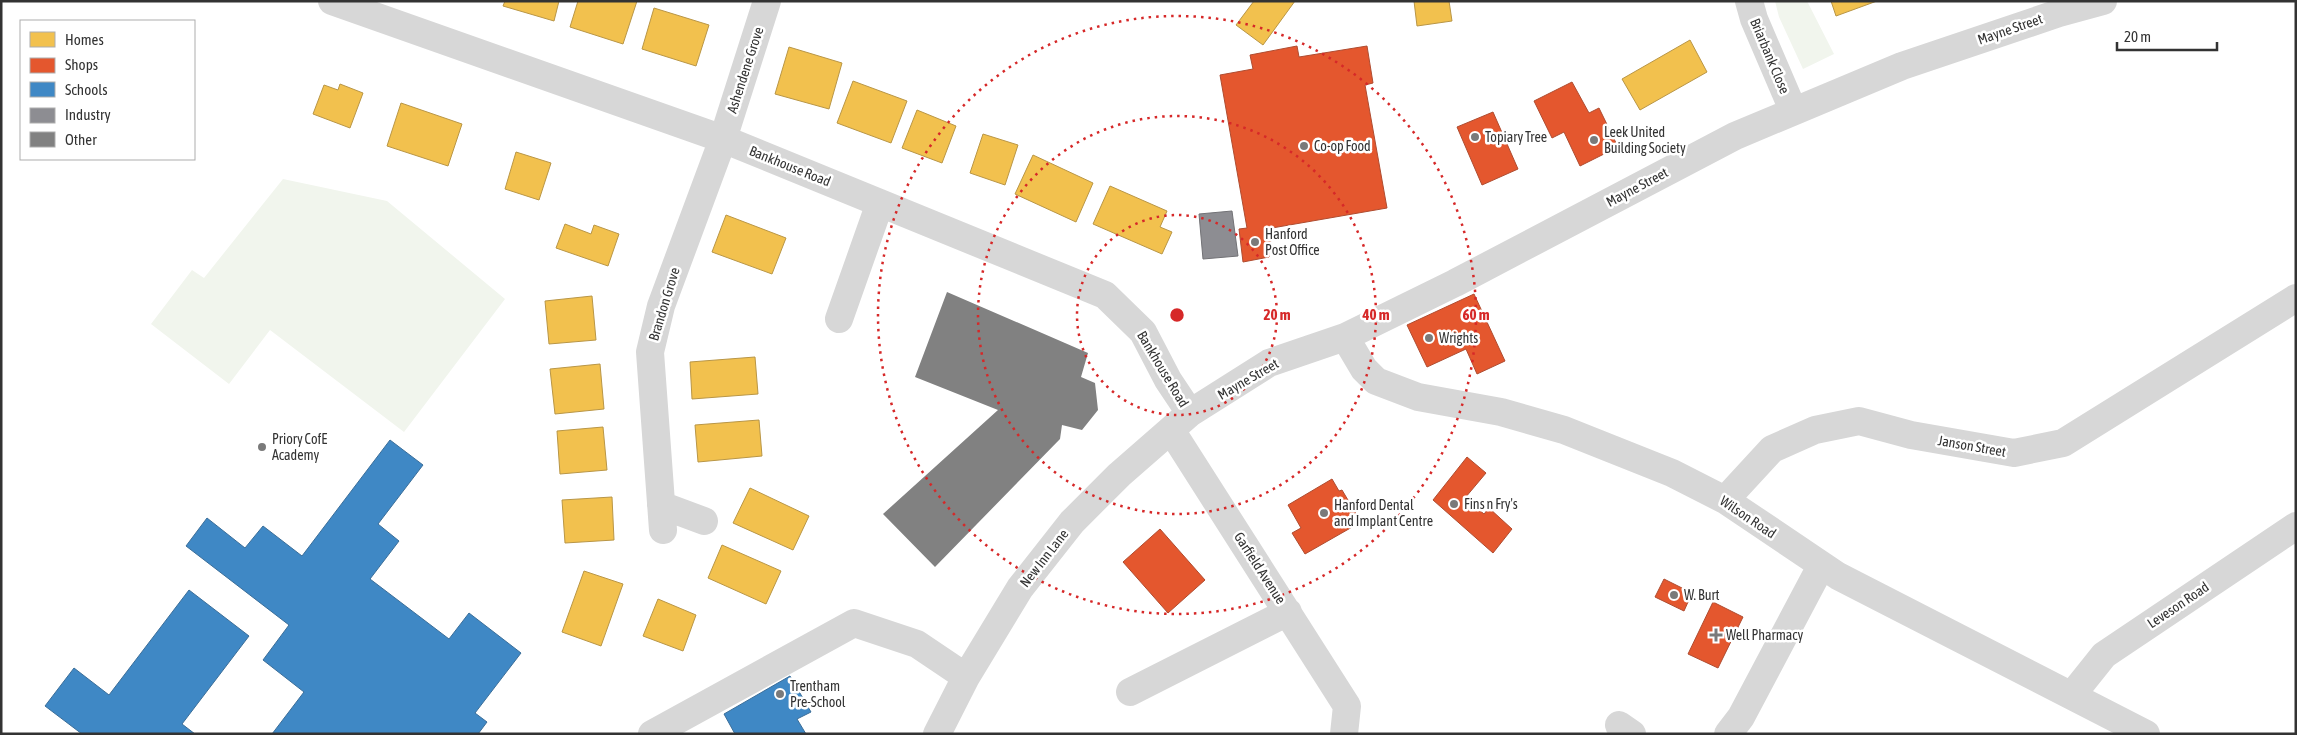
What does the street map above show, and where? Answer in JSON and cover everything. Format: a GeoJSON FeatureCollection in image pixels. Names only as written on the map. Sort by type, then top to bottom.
{"type":"FeatureCollection","features":[{"type":"Feature","properties":{"kind":"street","name":"Bankhouse Road"},"geometry":{"type":"LineString","coordinates":[[332,1],[722,139],[1105,295],[1143,332],[1168,380],[1180,422]]}},
{"type":"Feature","properties":{"kind":"street","name":"Ashendene Grove"},"geometry":{"type":"LineString","coordinates":[[722,139],[767,1]]}},
{"type":"Feature","properties":{"kind":"street","name":"Briarbank Close"},"geometry":{"type":"LineString","coordinates":[[1749,1],[1754,19],[1793,110]]}},
{"type":"Feature","properties":{"kind":"street","name":"Mayne Street"},"geometry":{"type":"LineString","coordinates":[[1180,422],[1270,363],[1345,337],[1455,283],[1734,136],[1902,66],[2059,13],[2103,1]]}},
{"type":"Feature","properties":{"kind":"street","name":"Brandon Grove"},"geometry":{"type":"LineString","coordinates":[[704,521],[662,518],[650,352],[661,306],[722,139]]}},
{"type":"Feature","properties":{"kind":"street"},"geometry":{"type":"LineString","coordinates":[[839,319],[880,203]]}},
{"type":"Feature","properties":{"kind":"street","name":"Janson Street"},"geometry":{"type":"LineString","coordinates":[[1725,500],[1772,449],[1815,430],[1859,421],[1911,434],[2014,453],[2063,443],[2296,298]]}},
{"type":"Feature","properties":{"kind":"street","name":"Wilson Road"},"geometry":{"type":"LineString","coordinates":[[1345,337],[1364,369],[1376,381],[1393,389],[1460,407],[1501,412],[1564,430],[1672,474],[1725,500],[1821,566],[2146,734]]}},
{"type":"Feature","properties":{"kind":"street","name":"Garfield Avenue"},"geometry":{"type":"LineString","coordinates":[[1180,422],[1288,612],[1347,706],[1344,734]]}},
{"type":"Feature","properties":{"kind":"street","name":"New Inn Lane"},"geometry":{"type":"LineString","coordinates":[[937,734],[966,677],[1020,588],[1072,522],[1119,474],[1180,422]]}},
{"type":"Feature","properties":{"kind":"street","name":"Leveson Road"},"geometry":{"type":"LineString","coordinates":[[2072,695],[2104,655],[2296,526]]}},
{"type":"Feature","properties":{"kind":"street"},"geometry":{"type":"LineString","coordinates":[[1728,734],[1741,717],[1821,566]]}},
{"type":"Feature","properties":{"kind":"street"},"geometry":{"type":"LineString","coordinates":[[1130,692],[1288,612]]}},
{"type":"Feature","properties":{"kind":"street"},"geometry":{"type":"LineString","coordinates":[[652,734],[854,623],[916,644],[966,677]]}},
{"type":"Feature","properties":{"kind":"shaded area"},"geometry":{"type":"Polygon","coordinates":[[[1775,1],[1807,1],[1834,54],[1803,69],[1779,17],[1775,1]]]}},
{"type":"Feature","properties":{"kind":"shaded area"},"geometry":{"type":"Polygon","coordinates":[[[283,179],[387,201],[505,299],[404,432],[270,330],[229,384],[151,324],[192,270],[204,278],[283,179]]]}},
{"type":"Feature","properties":{"kind":"building: Homes"},"geometry":{"type":"Polygon","coordinates":[[[505,1],[559,1],[554,21],[503,6],[505,1]]]}},
{"type":"Feature","properties":{"kind":"building: Homes"},"geometry":{"type":"Polygon","coordinates":[[[578,1],[637,1],[623,44],[570,27],[578,1]]]}},
{"type":"Feature","properties":{"kind":"building: Homes"},"geometry":{"type":"Polygon","coordinates":[[[1254,1],[1295,1],[1263,45],[1236,25],[1254,1]]]}},
{"type":"Feature","properties":{"kind":"building: Homes"},"geometry":{"type":"Polygon","coordinates":[[[1414,1],[1449,1],[1452,21],[1417,26],[1414,1]]]}},
{"type":"Feature","properties":{"kind":"building: Homes"},"geometry":{"type":"Polygon","coordinates":[[[1831,1],[1877,1],[1836,16],[1831,1]]]}},
{"type":"Feature","properties":{"kind":"building: Homes"},"geometry":{"type":"Polygon","coordinates":[[[654,8],[709,25],[696,66],[642,49],[654,8]]]}},
{"type":"Feature","properties":{"kind":"building: Homes"},"geometry":{"type":"Polygon","coordinates":[[[1690,40],[1707,72],[1640,110],[1622,79],[1690,40]]]}},
{"type":"Feature","properties":{"kind":"building: Homes"},"geometry":{"type":"Polygon","coordinates":[[[789,47],[842,63],[829,109],[775,94],[789,47]]]}},
{"type":"Feature","properties":{"kind":"building: Homes"},"geometry":{"type":"Polygon","coordinates":[[[853,81],[907,101],[891,143],[837,123],[853,81]]]}},
{"type":"Feature","properties":{"kind":"building: Homes"},"geometry":{"type":"Polygon","coordinates":[[[340,84],[363,93],[350,128],[313,114],[324,85],[338,90],[340,84]]]}},
{"type":"Feature","properties":{"kind":"building: Homes"},"geometry":{"type":"Polygon","coordinates":[[[401,103],[462,124],[448,166],[387,146],[401,103]]]}},
{"type":"Feature","properties":{"kind":"building: Homes"},"geometry":{"type":"Polygon","coordinates":[[[917,110],[956,126],[942,163],[902,148],[917,110]]]}},
{"type":"Feature","properties":{"kind":"building: Homes"},"geometry":{"type":"Polygon","coordinates":[[[983,134],[1018,145],[1005,185],[970,173],[983,134]]]}},
{"type":"Feature","properties":{"kind":"building: Homes"},"geometry":{"type":"Polygon","coordinates":[[[516,152],[551,163],[539,200],[505,189],[516,152]]]}},
{"type":"Feature","properties":{"kind":"building: Homes"},"geometry":{"type":"Polygon","coordinates":[[[1033,155],[1093,183],[1076,222],[1015,194],[1033,155]]]}},
{"type":"Feature","properties":{"kind":"building: Homes"},"geometry":{"type":"Polygon","coordinates":[[[1110,186],[1167,211],[1160,227],[1172,232],[1162,254],[1093,224],[1110,186]]]}},
{"type":"Feature","properties":{"kind":"building: Homes"},"geometry":{"type":"Polygon","coordinates":[[[726,215],[786,238],[772,274],[712,252],[726,215]]]}},
{"type":"Feature","properties":{"kind":"building: Homes"},"geometry":{"type":"Polygon","coordinates":[[[565,224],[591,234],[594,225],[619,234],[608,266],[556,248],[565,224]]]}},
{"type":"Feature","properties":{"kind":"building: Homes"},"geometry":{"type":"Polygon","coordinates":[[[592,296],[596,340],[549,344],[545,301],[592,296]]]}},
{"type":"Feature","properties":{"kind":"building: Homes"},"geometry":{"type":"Polygon","coordinates":[[[755,357],[758,394],[692,399],[690,362],[755,357]]]}},
{"type":"Feature","properties":{"kind":"building: Homes"},"geometry":{"type":"Polygon","coordinates":[[[600,364],[604,409],[555,414],[550,369],[600,364]]]}},
{"type":"Feature","properties":{"kind":"building: Homes"},"geometry":{"type":"Polygon","coordinates":[[[759,420],[762,456],[698,462],[695,425],[759,420]]]}},
{"type":"Feature","properties":{"kind":"building: Homes"},"geometry":{"type":"Polygon","coordinates":[[[603,427],[607,470],[560,474],[557,431],[603,427]]]}},
{"type":"Feature","properties":{"kind":"building: Homes"},"geometry":{"type":"Polygon","coordinates":[[[750,488],[809,516],[793,550],[733,523],[750,488]]]}},
{"type":"Feature","properties":{"kind":"building: Homes"},"geometry":{"type":"Polygon","coordinates":[[[612,497],[614,540],[565,543],[562,500],[612,497]]]}},
{"type":"Feature","properties":{"kind":"building: Homes"},"geometry":{"type":"Polygon","coordinates":[[[722,545],[781,571],[766,604],[708,578],[722,545]]]}},
{"type":"Feature","properties":{"kind":"building: Homes"},"geometry":{"type":"Polygon","coordinates":[[[584,571],[623,584],[601,646],[562,632],[584,571]]]}},
{"type":"Feature","properties":{"kind":"building: Homes"},"geometry":{"type":"Polygon","coordinates":[[[658,599],[696,615],[683,651],[643,636],[658,599]]]}},
{"type":"Feature","properties":{"kind":"building: Shops","name":"Co-op Food"},"geometry":{"type":"Polygon","coordinates":[[[1297,46],[1299,57],[1367,46],[1373,83],[1365,85],[1387,208],[1272,228],[1269,257],[1243,262],[1239,229],[1247,228],[1220,75],[1253,69],[1250,55],[1297,46]]]}},
{"type":"Feature","properties":{"kind":"building: Shops"},"geometry":{"type":"Polygon","coordinates":[[[1572,82],[1589,113],[1599,108],[1618,147],[1580,166],[1564,132],[1552,138],[1534,101],[1572,82]]]}},
{"type":"Feature","properties":{"kind":"building: Shops"},"geometry":{"type":"Polygon","coordinates":[[[1493,112],[1518,169],[1482,185],[1457,127],[1493,112]]]}},
{"type":"Feature","properties":{"kind":"building: Shops"},"geometry":{"type":"Polygon","coordinates":[[[1474,294],[1505,361],[1477,374],[1466,349],[1427,367],[1407,325],[1474,294]]]}},
{"type":"Feature","properties":{"kind":"building: Shops","name":"Fins n Fry's"},"geometry":{"type":"Polygon","coordinates":[[[1467,457],[1486,473],[1465,498],[1484,514],[1489,508],[1512,529],[1493,553],[1433,500],[1467,457]]]}},
{"type":"Feature","properties":{"kind":"building: Shops","name":"Hanford Dental and Implant Centre"},"geometry":{"type":"Polygon","coordinates":[[[1332,479],[1339,491],[1342,490],[1361,522],[1305,554],[1292,533],[1301,528],[1288,505],[1332,479]]]}},
{"type":"Feature","properties":{"kind":"building: Shops"},"geometry":{"type":"Polygon","coordinates":[[[1160,529],[1205,580],[1168,613],[1123,562],[1160,529]]]}},
{"type":"Feature","properties":{"kind":"building: Shops","name":"W. Burt"},"geometry":{"type":"Polygon","coordinates":[[[1664,579],[1692,593],[1684,611],[1655,597],[1664,579]]]}},
{"type":"Feature","properties":{"kind":"building: Shops","name":"Well Pharmacy"},"geometry":{"type":"Polygon","coordinates":[[[1713,602],[1743,617],[1718,668],[1688,654],[1713,602]]]}},
{"type":"Feature","properties":{"kind":"building: Schools"},"geometry":{"type":"Polygon","coordinates":[[[390,440],[423,465],[378,524],[399,541],[370,579],[449,639],[469,613],[521,653],[475,713],[487,722],[478,734],[272,734],[304,692],[263,660],[289,625],[186,546],[207,518],[245,548],[263,526],[302,556],[390,440]]]}},
{"type":"Feature","properties":{"kind":"building: Schools"},"geometry":{"type":"Polygon","coordinates":[[[189,590],[249,636],[182,724],[195,734],[82,734],[45,706],[74,668],[109,695],[189,590]]]}},
{"type":"Feature","properties":{"kind":"building: Schools","name":"Trentham Pre-School"},"geometry":{"type":"Polygon","coordinates":[[[790,676],[811,712],[797,719],[806,734],[735,734],[724,714],[790,676]]]}},
{"type":"Feature","properties":{"kind":"building: Industry"},"geometry":{"type":"Polygon","coordinates":[[[1232,211],[1238,256],[1203,259],[1199,214],[1232,211]]]}},
{"type":"Feature","properties":{"kind":"building: Other"},"geometry":{"type":"Polygon","coordinates":[[[947,292],[1088,353],[1081,377],[1095,383],[1098,410],[1082,430],[1062,425],[1060,439],[935,567],[883,514],[998,410],[915,377],[947,292]]]}},
{"type":"Feature","properties":{"kind":"place","name":"Topiary Tree"},"geometry":{"type":"Point","coordinates":[1475,137]}},
{"type":"Feature","properties":{"kind":"place","name":"Leek United Building Society"},"geometry":{"type":"Point","coordinates":[1594,140]}},
{"type":"Feature","properties":{"kind":"place","name":"Co-op Food"},"geometry":{"type":"Point","coordinates":[1304,146]}},
{"type":"Feature","properties":{"kind":"place","name":"Hanford Post Office"},"geometry":{"type":"Point","coordinates":[1255,242]}},
{"type":"Feature","properties":{"kind":"place","name":"Wrights"},"geometry":{"type":"Point","coordinates":[1429,338]}},
{"type":"Feature","properties":{"kind":"place","name":"Priory CofE Academy"},"geometry":{"type":"Point","coordinates":[262,447]}},
{"type":"Feature","properties":{"kind":"place","name":"Fins n Fry's"},"geometry":{"type":"Point","coordinates":[1454,504]}},
{"type":"Feature","properties":{"kind":"place","name":"Hanford Dental and Implant Centre"},"geometry":{"type":"Point","coordinates":[1324,513]}},
{"type":"Feature","properties":{"kind":"place","name":"W. Burt"},"geometry":{"type":"Point","coordinates":[1674,595]}},
{"type":"Feature","properties":{"kind":"place","name":"Well Pharmacy"},"geometry":{"type":"Point","coordinates":[1716,635]}},
{"type":"Feature","properties":{"kind":"place","name":"Trentham Pre-School"},"geometry":{"type":"Point","coordinates":[780,694]}}]}
